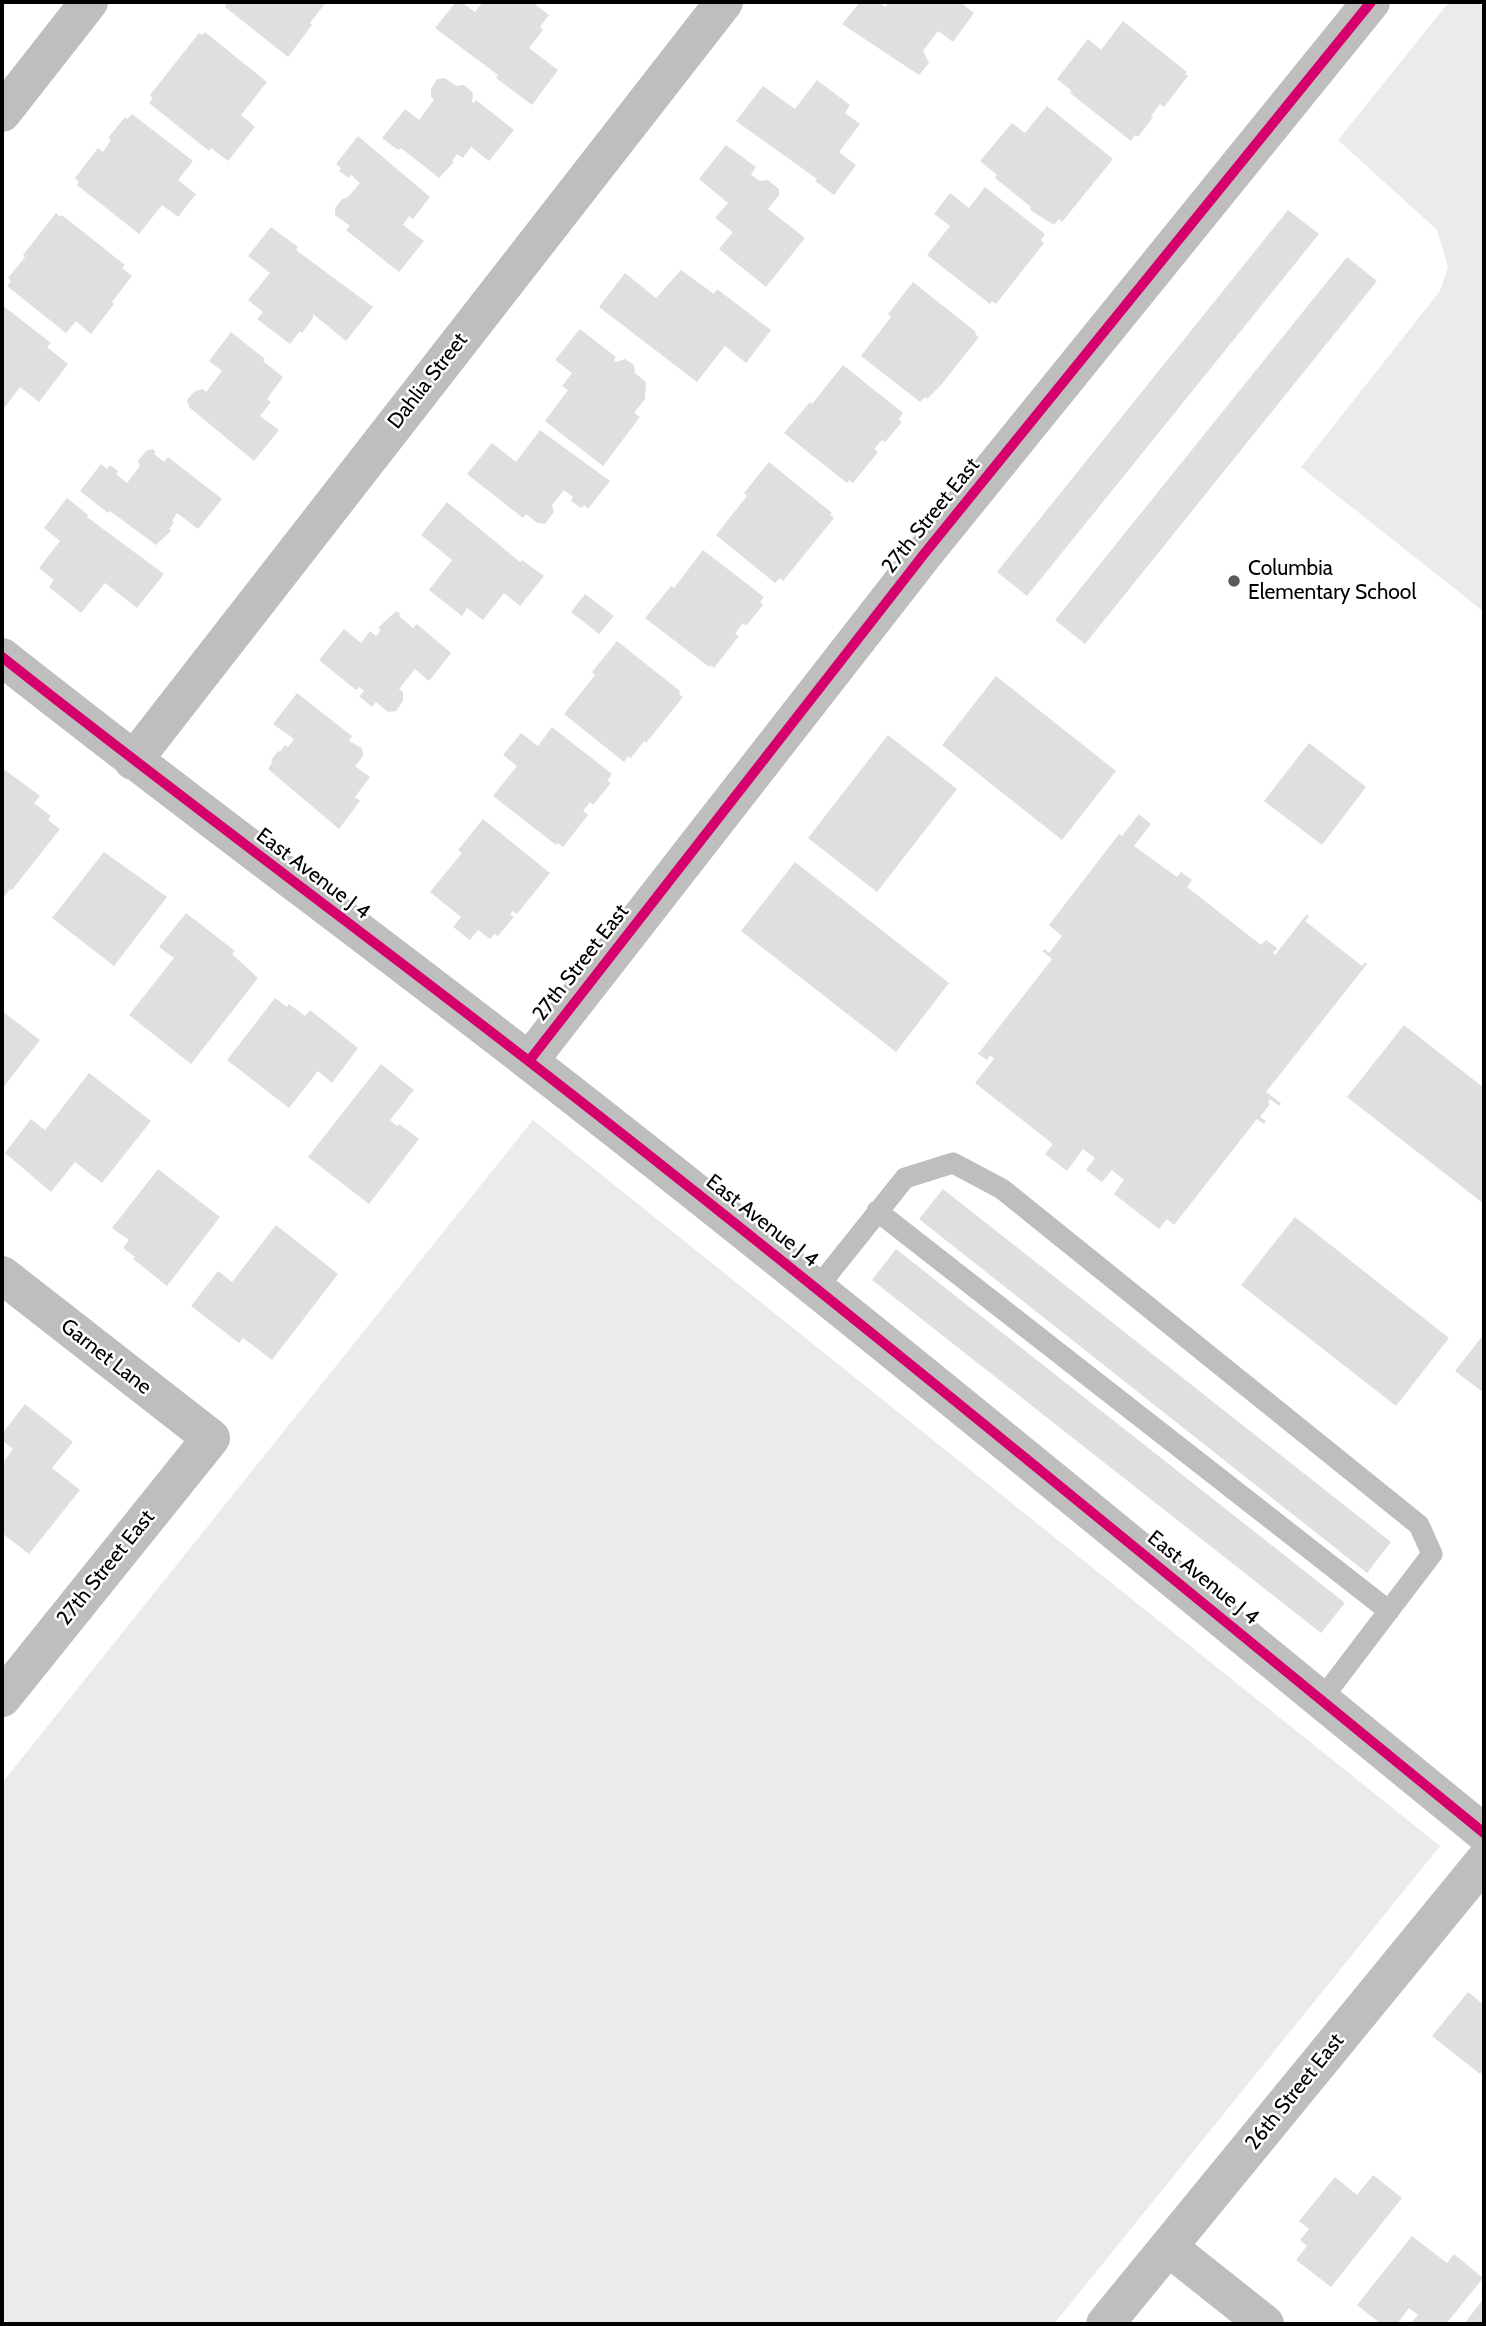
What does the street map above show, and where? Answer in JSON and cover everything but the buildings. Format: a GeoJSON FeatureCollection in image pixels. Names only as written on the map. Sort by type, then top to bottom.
{"type":"FeatureCollection","features":[{"type":"Feature","properties":{"kind":"street"},"geometry":{"type":"LineString","coordinates":[[2,113],[89,2]]}},
{"type":"Feature","properties":{"kind":"street","name":"Dahlia Street"},"geometry":{"type":"LineString","coordinates":[[133,761],[723,2]]}},
{"type":"Feature","properties":{"kind":"street","name":"27th Street East"},"geometry":{"type":"LineString","coordinates":[[529,1061],[924,554],[1371,2]]}},
{"type":"Feature","properties":{"kind":"street","name":"East Avenue J 4"},"geometry":{"type":"LineString","coordinates":[[2,657],[133,761],[529,1061],[817,1288],[1484,1833]]}},
{"type":"Feature","properties":{"kind":"street","name":"Garnet Lane"},"geometry":{"type":"LineString","coordinates":[[2,1275],[211,1438]]}},
{"type":"Feature","properties":{"kind":"street","name":"27th Street East"},"geometry":{"type":"LineString","coordinates":[[2,1698],[211,1438]]}},
{"type":"Feature","properties":{"kind":"street","name":"26th Street East"},"geometry":{"type":"LineString","coordinates":[[1105,2324],[1484,1861]]}},
{"type":"Feature","properties":{"kind":"street"},"geometry":{"type":"LineString","coordinates":[[1168,2247],[1265,2324]]}},
{"type":"Feature","properties":{"kind":"lane"},"geometry":{"type":"LineString","coordinates":[[817,1288],[905,1178],[953,1163],[1002,1189],[1419,1525],[1432,1554],[1321,1700]]}},
{"type":"Feature","properties":{"kind":"lane"},"geometry":{"type":"LineString","coordinates":[[877,1211],[1389,1611]]}},
{"type":"Feature","properties":{"kind":"shaded area"},"geometry":{"type":"Polygon","coordinates":[[[1449,2],[1484,2],[1484,612],[1301,467],[1440,291],[1448,267],[1437,230],[1338,140],[1449,2]]]}},
{"type":"Feature","properties":{"kind":"shaded area"},"geometry":{"type":"Polygon","coordinates":[[[533,1120],[1440,1846],[1054,2324],[2,2324],[2,1783],[533,1120]]]}},
{"type":"Feature","properties":{"kind":"cycle path"},"geometry":{"type":"LineString","coordinates":[[529,1061],[924,554],[1371,2]]}},
{"type":"Feature","properties":{"kind":"cycle path"},"geometry":{"type":"LineString","coordinates":[[2,657],[651,1157],[890,1348],[1484,1833]]}},
{"type":"Feature","properties":{"kind":"place","name":"Columbia Elementary School"},"geometry":{"type":"Point","coordinates":[1234,581]}}]}
